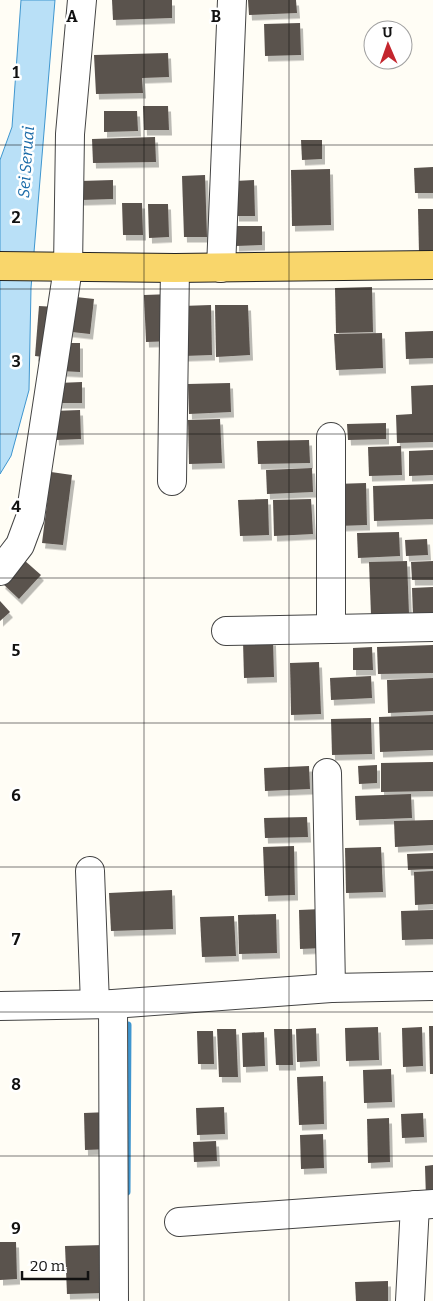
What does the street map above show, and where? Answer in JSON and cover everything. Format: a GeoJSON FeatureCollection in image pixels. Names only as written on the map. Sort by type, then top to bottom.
{"type":"FeatureCollection","features":[{"type":"Feature","properties":{"kind":"main road"},"geometry":{"type":"LineString","coordinates":[[0,266],[221,268],[433,265]]}},
{"type":"Feature","properties":{"kind":"street"},"geometry":{"type":"LineString","coordinates":[[0,572],[20,546],[30,518],[58,268],[82,0]]}},
{"type":"Feature","properties":{"kind":"street"},"geometry":{"type":"LineString","coordinates":[[221,268],[232,0]]}},
{"type":"Feature","properties":{"kind":"street"},"geometry":{"type":"LineString","coordinates":[[172,480],[175,268]]}},
{"type":"Feature","properties":{"kind":"street"},"geometry":{"type":"LineString","coordinates":[[331,437],[331,629]]}},
{"type":"Feature","properties":{"kind":"street"},"geometry":{"type":"LineString","coordinates":[[226,631],[433,627]]}},
{"type":"Feature","properties":{"kind":"street"},"geometry":{"type":"LineString","coordinates":[[327,773],[331,988]]}},
{"type":"Feature","properties":{"kind":"street"},"geometry":{"type":"LineString","coordinates":[[90,871],[104,1004],[114,1301]]}},
{"type":"Feature","properties":{"kind":"street"},"geometry":{"type":"LineString","coordinates":[[0,1006],[104,1004],[331,988],[433,986]]}},
{"type":"Feature","properties":{"kind":"street"},"geometry":{"type":"LineString","coordinates":[[179,1222],[424,1204],[410,1301]]}},
{"type":"Feature","properties":{"kind":"water","name":"Sei Seruai"},"geometry":{"type":"Polygon","coordinates":[[[21,0],[55,0],[31,288],[29,390],[11,456],[0,474],[0,160],[12,127],[21,0]]]}},
{"type":"Feature","properties":{"kind":"building"},"geometry":{"type":"Polygon","coordinates":[[[112,0],[172,0],[172,18],[113,20],[112,0]]]}},
{"type":"Feature","properties":{"kind":"building"},"geometry":{"type":"Polygon","coordinates":[[[248,0],[296,0],[297,13],[249,15],[248,0]]]}},
{"type":"Feature","properties":{"kind":"building"},"geometry":{"type":"Polygon","coordinates":[[[300,23],[301,55],[265,56],[264,24],[300,23]]]}},
{"type":"Feature","properties":{"kind":"building"},"geometry":{"type":"Polygon","coordinates":[[[168,53],[169,77],[142,78],[143,93],[96,94],[94,55],[168,53]]]}},
{"type":"Feature","properties":{"kind":"building"},"geometry":{"type":"Polygon","coordinates":[[[143,106],[168,106],[169,130],[144,130],[143,106]]]}},
{"type":"Feature","properties":{"kind":"building"},"geometry":{"type":"Polygon","coordinates":[[[104,111],[137,111],[138,131],[104,132],[104,111]]]}},
{"type":"Feature","properties":{"kind":"building"},"geometry":{"type":"Polygon","coordinates":[[[155,137],[156,162],[93,163],[92,139],[155,137]]]}},
{"type":"Feature","properties":{"kind":"building"},"geometry":{"type":"Polygon","coordinates":[[[301,140],[322,140],[322,159],[302,160],[301,140]]]}},
{"type":"Feature","properties":{"kind":"building"},"geometry":{"type":"Polygon","coordinates":[[[433,167],[433,193],[415,193],[414,168],[433,167]]]}},
{"type":"Feature","properties":{"kind":"building"},"geometry":{"type":"Polygon","coordinates":[[[330,169],[331,225],[292,226],[291,170],[330,169]]]}},
{"type":"Feature","properties":{"kind":"building"},"geometry":{"type":"Polygon","coordinates":[[[205,175],[207,237],[184,237],[182,176],[205,175]]]}},
{"type":"Feature","properties":{"kind":"building"},"geometry":{"type":"Polygon","coordinates":[[[113,180],[113,199],[81,200],[80,181],[113,180]]]}},
{"type":"Feature","properties":{"kind":"building"},"geometry":{"type":"Polygon","coordinates":[[[254,180],[255,216],[236,216],[235,181],[254,180]]]}},
{"type":"Feature","properties":{"kind":"building"},"geometry":{"type":"Polygon","coordinates":[[[122,203],[142,203],[143,235],[123,235],[122,203]]]}},
{"type":"Feature","properties":{"kind":"building"},"geometry":{"type":"Polygon","coordinates":[[[148,204],[168,204],[169,237],[149,238],[148,204]]]}},
{"type":"Feature","properties":{"kind":"building"},"geometry":{"type":"Polygon","coordinates":[[[418,209],[433,209],[433,252],[419,253],[418,209]]]}},
{"type":"Feature","properties":{"kind":"building"},"geometry":{"type":"Polygon","coordinates":[[[236,226],[262,226],[262,245],[236,246],[236,226]]]}},
{"type":"Feature","properties":{"kind":"building"},"geometry":{"type":"Polygon","coordinates":[[[372,287],[373,332],[336,333],[335,288],[372,287]]]}},
{"type":"Feature","properties":{"kind":"building"},"geometry":{"type":"Polygon","coordinates":[[[172,294],[174,341],[146,342],[144,295],[172,294]]]}},
{"type":"Feature","properties":{"kind":"building"},"geometry":{"type":"Polygon","coordinates":[[[67,296],[94,299],[90,334],[63,331],[67,296]]]}},
{"type":"Feature","properties":{"kind":"building"},"geometry":{"type":"Polygon","coordinates":[[[211,305],[212,355],[183,356],[182,306],[211,305]]]}},
{"type":"Feature","properties":{"kind":"building"},"geometry":{"type":"Polygon","coordinates":[[[215,305],[248,305],[250,355],[216,357],[215,305]]]}},
{"type":"Feature","properties":{"kind":"building"},"geometry":{"type":"Polygon","coordinates":[[[39,306],[56,307],[52,358],[35,356],[39,306]]]}},
{"type":"Feature","properties":{"kind":"building"},"geometry":{"type":"Polygon","coordinates":[[[433,331],[433,358],[406,359],[405,332],[433,331]]]}},
{"type":"Feature","properties":{"kind":"building"},"geometry":{"type":"Polygon","coordinates":[[[382,333],[383,368],[336,370],[334,334],[382,333]]]}},
{"type":"Feature","properties":{"kind":"building"},"geometry":{"type":"Polygon","coordinates":[[[62,343],[80,343],[80,372],[61,371],[62,343]]]}},
{"type":"Feature","properties":{"kind":"building"},"geometry":{"type":"Polygon","coordinates":[[[82,382],[82,403],[58,403],[58,383],[82,382]]]}},
{"type":"Feature","properties":{"kind":"building"},"geometry":{"type":"Polygon","coordinates":[[[230,383],[231,412],[189,414],[188,384],[230,383]]]}},
{"type":"Feature","properties":{"kind":"building"},"geometry":{"type":"Polygon","coordinates":[[[433,385],[433,442],[397,443],[396,415],[412,414],[411,386],[433,385]]]}},
{"type":"Feature","properties":{"kind":"building"},"geometry":{"type":"Polygon","coordinates":[[[80,410],[81,439],[56,440],[54,411],[80,410]]]}},
{"type":"Feature","properties":{"kind":"building"},"geometry":{"type":"Polygon","coordinates":[[[220,419],[222,463],[189,464],[188,420],[220,419]]]}},
{"type":"Feature","properties":{"kind":"building"},"geometry":{"type":"Polygon","coordinates":[[[386,423],[386,439],[348,440],[347,424],[386,423]]]}},
{"type":"Feature","properties":{"kind":"building"},"geometry":{"type":"Polygon","coordinates":[[[309,440],[310,463],[258,464],[257,441],[309,440]]]}},
{"type":"Feature","properties":{"kind":"building"},"geometry":{"type":"Polygon","coordinates":[[[401,446],[402,475],[369,476],[368,447],[401,446]]]}},
{"type":"Feature","properties":{"kind":"building"},"geometry":{"type":"Polygon","coordinates":[[[433,450],[433,475],[409,476],[409,451],[433,450]]]}},
{"type":"Feature","properties":{"kind":"building"},"geometry":{"type":"Polygon","coordinates":[[[312,468],[313,492],[267,494],[266,470],[312,468]]]}},
{"type":"Feature","properties":{"kind":"building"},"geometry":{"type":"Polygon","coordinates":[[[51,472],[72,475],[63,545],[42,543],[51,472]]]}},
{"type":"Feature","properties":{"kind":"building"},"geometry":{"type":"Polygon","coordinates":[[[366,483],[367,525],[337,526],[335,484],[366,483]]]}},
{"type":"Feature","properties":{"kind":"building"},"geometry":{"type":"Polygon","coordinates":[[[433,484],[433,519],[374,521],[373,486],[433,484]]]}},
{"type":"Feature","properties":{"kind":"building"},"geometry":{"type":"Polygon","coordinates":[[[268,499],[269,535],[240,536],[238,500],[268,499]]]}},
{"type":"Feature","properties":{"kind":"building"},"geometry":{"type":"Polygon","coordinates":[[[311,499],[313,534],[274,536],[273,500],[311,499]]]}},
{"type":"Feature","properties":{"kind":"building"},"geometry":{"type":"Polygon","coordinates":[[[399,532],[400,556],[358,558],[357,533],[399,532]]]}},
{"type":"Feature","properties":{"kind":"building"},"geometry":{"type":"Polygon","coordinates":[[[427,539],[428,555],[406,556],[405,540],[427,539]]]}},
{"type":"Feature","properties":{"kind":"building"},"geometry":{"type":"Polygon","coordinates":[[[24,560],[41,575],[19,599],[2,583],[24,560]]]}},
{"type":"Feature","properties":{"kind":"building"},"geometry":{"type":"Polygon","coordinates":[[[407,561],[409,614],[371,615],[369,562],[407,561]]]}},
{"type":"Feature","properties":{"kind":"building"},"geometry":{"type":"Polygon","coordinates":[[[433,561],[433,580],[412,580],[411,562],[433,561]]]}},
{"type":"Feature","properties":{"kind":"building"},"geometry":{"type":"Polygon","coordinates":[[[433,587],[433,617],[413,617],[412,588],[433,587]]]}},
{"type":"Feature","properties":{"kind":"building"},"geometry":{"type":"Polygon","coordinates":[[[0,601],[10,612],[0,621],[0,601]]]}},
{"type":"Feature","properties":{"kind":"building"},"geometry":{"type":"Polygon","coordinates":[[[273,640],[274,677],[244,678],[243,641],[273,640]]]}},
{"type":"Feature","properties":{"kind":"building"},"geometry":{"type":"Polygon","coordinates":[[[433,645],[433,673],[378,674],[377,647],[433,645]]]}},
{"type":"Feature","properties":{"kind":"building"},"geometry":{"type":"Polygon","coordinates":[[[372,647],[373,670],[353,670],[353,648],[372,647]]]}},
{"type":"Feature","properties":{"kind":"building"},"geometry":{"type":"Polygon","coordinates":[[[319,662],[321,714],[291,715],[290,663],[319,662]]]}},
{"type":"Feature","properties":{"kind":"building"},"geometry":{"type":"Polygon","coordinates":[[[371,676],[372,698],[331,700],[330,678],[371,676]]]}},
{"type":"Feature","properties":{"kind":"building"},"geometry":{"type":"Polygon","coordinates":[[[433,678],[433,711],[388,713],[387,680],[433,678]]]}},
{"type":"Feature","properties":{"kind":"building"},"geometry":{"type":"Polygon","coordinates":[[[433,715],[433,750],[380,752],[379,717],[433,715]]]}},
{"type":"Feature","properties":{"kind":"building"},"geometry":{"type":"Polygon","coordinates":[[[371,718],[372,754],[332,755],[331,719],[371,718]]]}},
{"type":"Feature","properties":{"kind":"building"},"geometry":{"type":"Polygon","coordinates":[[[433,762],[433,791],[381,792],[381,763],[433,762]]]}},
{"type":"Feature","properties":{"kind":"building"},"geometry":{"type":"Polygon","coordinates":[[[377,765],[377,783],[359,784],[358,766],[377,765]]]}},
{"type":"Feature","properties":{"kind":"building"},"geometry":{"type":"Polygon","coordinates":[[[309,766],[310,789],[265,791],[264,768],[309,766]]]}},
{"type":"Feature","properties":{"kind":"building"},"geometry":{"type":"Polygon","coordinates":[[[411,794],[412,818],[356,820],[355,796],[411,794]]]}},
{"type":"Feature","properties":{"kind":"building"},"geometry":{"type":"Polygon","coordinates":[[[307,817],[308,837],[265,838],[264,818],[307,817]]]}},
{"type":"Feature","properties":{"kind":"building"},"geometry":{"type":"Polygon","coordinates":[[[433,820],[433,845],[395,847],[394,821],[433,820]]]}},
{"type":"Feature","properties":{"kind":"building"},"geometry":{"type":"Polygon","coordinates":[[[294,846],[295,895],[265,896],[263,847],[294,846]]]}},
{"type":"Feature","properties":{"kind":"building"},"geometry":{"type":"Polygon","coordinates":[[[381,847],[383,892],[346,893],[345,848],[381,847]]]}},
{"type":"Feature","properties":{"kind":"building"},"geometry":{"type":"Polygon","coordinates":[[[433,853],[433,869],[408,870],[407,854],[433,853]]]}},
{"type":"Feature","properties":{"kind":"building"},"geometry":{"type":"Polygon","coordinates":[[[433,871],[433,904],[415,905],[414,872],[433,871]]]}},
{"type":"Feature","properties":{"kind":"building"},"geometry":{"type":"Polygon","coordinates":[[[172,890],[173,929],[111,931],[109,893],[172,890]]]}},
{"type":"Feature","properties":{"kind":"building"},"geometry":{"type":"Polygon","coordinates":[[[322,909],[323,948],[300,949],[299,910],[322,909]]]}},
{"type":"Feature","properties":{"kind":"building"},"geometry":{"type":"Polygon","coordinates":[[[433,910],[433,939],[402,940],[401,911],[433,910]]]}},
{"type":"Feature","properties":{"kind":"building"},"geometry":{"type":"Polygon","coordinates":[[[276,914],[277,953],[239,954],[238,915],[276,914]]]}},
{"type":"Feature","properties":{"kind":"building"},"geometry":{"type":"Polygon","coordinates":[[[234,916],[236,956],[202,957],[200,917],[234,916]]]}},
{"type":"Feature","properties":{"kind":"building"},"geometry":{"type":"Polygon","coordinates":[[[429,1026],[433,1026],[433,1074],[430,1074],[429,1026]]]}},
{"type":"Feature","properties":{"kind":"building"},"geometry":{"type":"Polygon","coordinates":[[[378,1027],[379,1060],[346,1061],[345,1028],[378,1027]]]}},
{"type":"Feature","properties":{"kind":"building"},"geometry":{"type":"Polygon","coordinates":[[[422,1027],[423,1066],[403,1067],[402,1028],[422,1027]]]}},
{"type":"Feature","properties":{"kind":"building"},"geometry":{"type":"Polygon","coordinates":[[[316,1028],[317,1061],[297,1062],[296,1029],[316,1028]]]}},
{"type":"Feature","properties":{"kind":"building"},"geometry":{"type":"Polygon","coordinates":[[[217,1029],[236,1029],[238,1077],[219,1077],[217,1029]]]}},
{"type":"Feature","properties":{"kind":"building"},"geometry":{"type":"Polygon","coordinates":[[[274,1029],[292,1029],[293,1065],[276,1065],[274,1029]]]}},
{"type":"Feature","properties":{"kind":"building"},"geometry":{"type":"Polygon","coordinates":[[[197,1031],[213,1031],[214,1064],[198,1064],[197,1031]]]}},
{"type":"Feature","properties":{"kind":"building"},"geometry":{"type":"Polygon","coordinates":[[[264,1032],[265,1066],[243,1067],[242,1033],[264,1032]]]}},
{"type":"Feature","properties":{"kind":"building"},"geometry":{"type":"Polygon","coordinates":[[[391,1069],[392,1102],[364,1103],[363,1070],[391,1069]]]}},
{"type":"Feature","properties":{"kind":"building"},"geometry":{"type":"Polygon","coordinates":[[[323,1076],[324,1124],[299,1125],[297,1077],[323,1076]]]}},
{"type":"Feature","properties":{"kind":"building"},"geometry":{"type":"Polygon","coordinates":[[[224,1107],[225,1134],[197,1135],[196,1108],[224,1107]]]}},
{"type":"Feature","properties":{"kind":"building"},"geometry":{"type":"Polygon","coordinates":[[[109,1112],[110,1149],[85,1150],[84,1113],[109,1112]]]}},
{"type":"Feature","properties":{"kind":"building"},"geometry":{"type":"Polygon","coordinates":[[[423,1113],[424,1137],[402,1138],[401,1114],[423,1113]]]}},
{"type":"Feature","properties":{"kind":"building"},"geometry":{"type":"Polygon","coordinates":[[[389,1118],[390,1162],[368,1163],[367,1119],[389,1118]]]}},
{"type":"Feature","properties":{"kind":"building"},"geometry":{"type":"Polygon","coordinates":[[[323,1134],[324,1168],[301,1169],[300,1135],[323,1134]]]}},
{"type":"Feature","properties":{"kind":"building"},"geometry":{"type":"Polygon","coordinates":[[[216,1141],[217,1161],[194,1162],[193,1142],[216,1141]]]}},
{"type":"Feature","properties":{"kind":"building"},"geometry":{"type":"Polygon","coordinates":[[[433,1165],[433,1199],[426,1199],[425,1166],[433,1165]]]}},
{"type":"Feature","properties":{"kind":"building"},"geometry":{"type":"Polygon","coordinates":[[[0,1242],[16,1242],[17,1279],[0,1280],[0,1242]]]}},
{"type":"Feature","properties":{"kind":"building"},"geometry":{"type":"Polygon","coordinates":[[[104,1245],[105,1293],[67,1294],[65,1246],[104,1245]]]}},
{"type":"Feature","properties":{"kind":"building"},"geometry":{"type":"Polygon","coordinates":[[[388,1281],[388,1301],[356,1301],[355,1282],[388,1281]]]}},
{"type":"Feature","properties":{"kind":"waterway"},"geometry":{"type":"LineString","coordinates":[[127,1192],[128,1025]]}}]}
